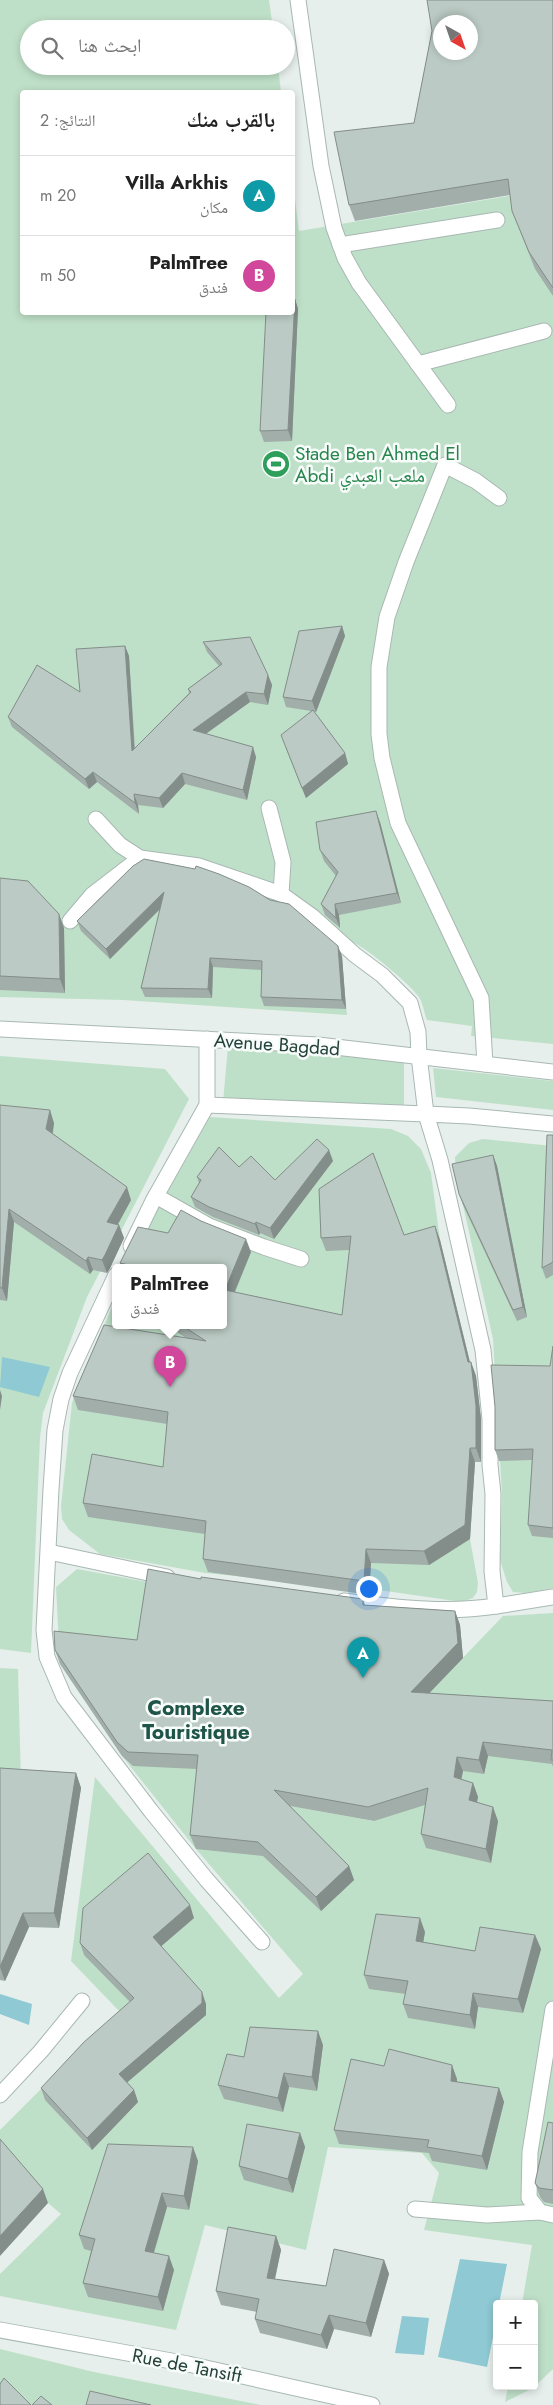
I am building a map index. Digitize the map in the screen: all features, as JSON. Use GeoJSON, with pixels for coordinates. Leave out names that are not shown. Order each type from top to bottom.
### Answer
{"type":"FeatureCollection","features":[{"type":"Feature","properties":{"kind":"street"},"geometry":{"type":"LineString","coordinates":[[298,0],[321,166],[334,228],[340,245],[359,283],[448,405]]}},
{"type":"Feature","properties":{"kind":"street"},"geometry":{"type":"LineString","coordinates":[[340,245],[497,220]]}},
{"type":"Feature","properties":{"kind":"street"},"geometry":{"type":"LineString","coordinates":[[418,364],[544,331]]}},
{"type":"Feature","properties":{"kind":"street"},"geometry":{"type":"LineString","coordinates":[[485,1064],[481,998],[398,823],[382,758],[379,734],[379,667],[387,617],[406,562],[445,465],[476,482],[499,498]]}},
{"type":"Feature","properties":{"kind":"street"},"geometry":{"type":"LineString","coordinates":[[269,808],[283,862],[281,894]]}},
{"type":"Feature","properties":{"kind":"street"},"geometry":{"type":"LineString","coordinates":[[96,819],[120,845],[140,858],[199,866],[281,894],[313,917],[355,955],[382,975],[410,1003],[418,1032],[426,1114],[438,1151],[483,1350],[490,1419],[490,1465],[493,1494],[492,1572],[496,1606]]}},
{"type":"Feature","properties":{"kind":"street"},"geometry":{"type":"LineString","coordinates":[[70,921],[92,896],[140,858]]}},
{"type":"Feature","properties":{"kind":"street","name":"Avenue Bagdad"},"geometry":{"type":"LineString","coordinates":[[0,1029],[318,1045],[553,1072]]}},
{"type":"Feature","properties":{"kind":"street"},"geometry":{"type":"LineString","coordinates":[[122,1264],[156,1196],[206,1106],[207,1039]]}},
{"type":"Feature","properties":{"kind":"street"},"geometry":{"type":"LineString","coordinates":[[206,1106],[469,1116],[553,1124]]}},
{"type":"Feature","properties":{"kind":"street"},"geometry":{"type":"LineString","coordinates":[[156,1196],[209,1226],[301,1259]]}},
{"type":"Feature","properties":{"kind":"street"},"geometry":{"type":"LineString","coordinates":[[112,1284],[70,1374],[61,1399],[55,1430],[44,1630],[47,1657],[64,1696],[157,1818],[262,1942]]}},
{"type":"Feature","properties":{"kind":"street"},"geometry":{"type":"LineString","coordinates":[[49,1552],[181,1579]]}},
{"type":"Feature","properties":{"kind":"street"},"geometry":{"type":"LineString","coordinates":[[332,1600],[417,1610],[450,1610],[496,1606],[553,1597]]}},
{"type":"Feature","properties":{"kind":"street"},"geometry":{"type":"LineString","coordinates":[[0,2094],[41,2051],[82,2000]]}},
{"type":"Feature","properties":{"kind":"street"},"geometry":{"type":"LineString","coordinates":[[546,2214],[529,2198],[530,2152],[553,2008]]}},
{"type":"Feature","properties":{"kind":"street"},"geometry":{"type":"LineString","coordinates":[[415,2209],[487,2215],[546,2214]]}},
{"type":"Feature","properties":{"kind":"street","name":"Rue de Tansift"},"geometry":{"type":"LineString","coordinates":[[0,2330],[188,2364],[372,2405]]}},
{"type":"Feature","properties":{"kind":"green space","name":"Stade Ben Ahmed El Abdi ملعب العبدي"},"geometry":{"type":"Polygon","coordinates":[[[0,0],[269,0],[272,20],[20,20],[20,75],[279,75],[281,90],[20,90],[20,315],[295,315],[295,200],[299,231],[514,195],[553,0],[553,1044],[471,1036],[472,1026],[427,1020],[420,999],[415,992],[376,957],[351,942],[341,952],[347,1015],[123,1000],[0,997],[0,0]]]}},
{"type":"Feature","properties":{"kind":"green space"},"geometry":{"type":"Polygon","coordinates":[[[228,1047],[404,1060],[404,1109],[223,1102],[228,1047]]]}},
{"type":"Feature","properties":{"kind":"green space"},"geometry":{"type":"Polygon","coordinates":[[[0,1056],[165,1069],[189,1099],[87,1297],[43,1413],[40,1438],[31,1653],[0,1649],[0,1056]]]}},
{"type":"Feature","properties":{"kind":"green space"},"geometry":{"type":"Polygon","coordinates":[[[433,1068],[553,1081],[553,1110],[436,1097],[433,1068]]]}},
{"type":"Feature","properties":{"kind":"green space"},"geometry":{"type":"Polygon","coordinates":[[[210,1117],[391,1129],[408,1136],[421,1149],[431,1173],[440,1240],[471,1369],[470,1539],[478,1583],[477,1592],[473,1598],[462,1602],[379,1590],[205,1573],[100,1554],[69,1530],[62,1519],[61,1506],[72,1403],[112,1307],[112,1329],[227,1329],[227,1264],[212,1264],[140,1241],[210,1117]]]}},
{"type":"Feature","properties":{"kind":"green space"},"geometry":{"type":"Polygon","coordinates":[[[483,1139],[553,1146],[553,1588],[526,1593],[513,1592],[507,1582],[500,1560],[502,1495],[493,1339],[456,1174],[455,1157],[469,1143],[483,1139]]]}},
{"type":"Feature","properties":{"kind":"green space"},"geometry":{"type":"Polygon","coordinates":[[[77,1569],[153,1583],[285,1805],[373,1821],[382,1818],[380,1744],[503,1616],[553,1613],[553,2369],[538,2383],[538,2300],[523,2300],[532,2245],[424,2230],[439,2173],[422,2153],[328,2147],[306,2250],[205,2225],[176,2330],[0,2296],[0,2274],[61,2214],[48,2203],[0,2147],[0,2130],[119,2011],[71,1961],[95,1777],[279,1998],[303,1974],[196,1849],[122,1756],[60,1664],[56,1587],[77,1569]]]}},
{"type":"Feature","properties":{"kind":"green space"},"geometry":{"type":"Polygon","coordinates":[[[0,1668],[18,1669],[21,1784],[0,1782],[0,1668]]]}},
{"type":"Feature","properties":{"kind":"green space"},"geometry":{"type":"Polygon","coordinates":[[[0,2349],[94,2372],[261,2405],[0,2405],[0,2349]]]}},
{"type":"Feature","properties":{"kind":"green space"},"geometry":{"type":"Polygon","coordinates":[[[507,2390],[529,2390],[505,2402],[507,2390]]]}},
{"type":"Feature","properties":{"kind":"water"},"geometry":{"type":"Polygon","coordinates":[[[2,1357],[50,1367],[39,1397],[0,1387],[2,1357]]]}},
{"type":"Feature","properties":{"kind":"water"},"geometry":{"type":"Polygon","coordinates":[[[0,1994],[32,2004],[29,2025],[0,2014],[0,1994]]]}},
{"type":"Feature","properties":{"kind":"water"},"geometry":{"type":"Polygon","coordinates":[[[460,2259],[507,2264],[500,2300],[493,2300],[493,2337],[487,2367],[438,2357],[460,2259]]]}},
{"type":"Feature","properties":{"kind":"water"},"geometry":{"type":"Polygon","coordinates":[[[402,2316],[429,2318],[424,2355],[395,2353],[402,2316]]]}},
{"type":"Feature","properties":{"kind":"building"},"geometry":{"type":"Polygon","coordinates":[[[427,0],[553,0],[553,288],[529,252],[512,211],[508,179],[349,205],[334,132],[414,123],[432,31],[427,0]]]}},
{"type":"Feature","properties":{"kind":"building"},"geometry":{"type":"Polygon","coordinates":[[[266,315],[294,315],[288,430],[260,431],[266,315]]]}},
{"type":"Feature","properties":{"kind":"building"},"geometry":{"type":"Polygon","coordinates":[[[342,626],[312,701],[283,697],[299,631],[342,626]]]}},
{"type":"Feature","properties":{"kind":"building"},"geometry":{"type":"Polygon","coordinates":[[[250,637],[268,675],[264,694],[246,692],[193,730],[253,747],[243,790],[182,773],[159,798],[134,794],[135,803],[93,772],[85,779],[8,717],[37,665],[80,692],[76,649],[125,646],[132,751],[191,692],[188,689],[222,664],[203,642],[250,637]]]}},
{"type":"Feature","properties":{"kind":"building"},"geometry":{"type":"Polygon","coordinates":[[[313,710],[345,753],[302,788],[281,735],[313,710]]]}},
{"type":"Feature","properties":{"kind":"building"},"geometry":{"type":"Polygon","coordinates":[[[376,811],[397,893],[335,904],[336,918],[321,904],[338,872],[320,850],[316,822],[376,811]]]}},
{"type":"Feature","properties":{"kind":"building"},"geometry":{"type":"Polygon","coordinates":[[[144,859],[195,869],[196,866],[249,887],[270,900],[289,904],[338,946],[342,1000],[261,997],[262,961],[210,958],[208,989],[141,988],[164,892],[106,949],[77,921],[133,866],[144,859]]]}},
{"type":"Feature","properties":{"kind":"building"},"geometry":{"type":"Polygon","coordinates":[[[0,878],[28,881],[59,914],[60,979],[0,976],[0,878]]]}},
{"type":"Feature","properties":{"kind":"building"},"geometry":{"type":"Polygon","coordinates":[[[0,1105],[50,1110],[46,1129],[127,1187],[107,1222],[119,1225],[102,1260],[88,1257],[86,1261],[9,1209],[2,1288],[0,1288],[0,1105]]]}},
{"type":"Feature","properties":{"kind":"building"},"geometry":{"type":"Polygon","coordinates":[[[547,1135],[553,1135],[553,1262],[542,1268],[547,1135]]]}},
{"type":"Feature","properties":{"kind":"building"},"geometry":{"type":"Polygon","coordinates":[[[317,1139],[329,1150],[270,1228],[209,1207],[191,1197],[201,1180],[197,1177],[219,1147],[239,1167],[251,1156],[275,1180],[317,1139]]]}},
{"type":"Feature","properties":{"kind":"building"},"geometry":{"type":"Polygon","coordinates":[[[373,1153],[404,1235],[435,1226],[468,1362],[471,1362],[476,1406],[476,1448],[470,1448],[465,1525],[424,1551],[366,1549],[364,1581],[203,1559],[206,1521],[83,1503],[92,1454],[163,1467],[168,1412],[73,1396],[104,1325],[112,1326],[112,1329],[130,1329],[206,1341],[188,1329],[227,1329],[227,1290],[342,1315],[351,1236],[321,1238],[319,1189],[373,1153]]]}},
{"type":"Feature","properties":{"kind":"building"},"geometry":{"type":"Polygon","coordinates":[[[493,1155],[523,1307],[513,1310],[459,1194],[452,1164],[493,1155]]]}},
{"type":"Feature","properties":{"kind":"building"},"geometry":{"type":"Polygon","coordinates":[[[181,1210],[201,1221],[246,1239],[227,1285],[227,1264],[120,1263],[138,1227],[168,1233],[181,1210]]]}},
{"type":"Feature","properties":{"kind":"building"},"geometry":{"type":"Polygon","coordinates":[[[553,1346],[553,1528],[528,1525],[533,1449],[495,1450],[495,1407],[491,1365],[550,1366],[553,1346]]]}},
{"type":"Feature","properties":{"kind":"building"},"geometry":{"type":"Polygon","coordinates":[[[148,1569],[201,1579],[201,1577],[363,1599],[363,1605],[455,1611],[458,1643],[411,1692],[553,1701],[553,1760],[551,1760],[552,1750],[483,1742],[479,1760],[457,1757],[454,1777],[473,1783],[469,1800],[493,1807],[486,1849],[421,1834],[428,1788],[368,1807],[274,1790],[349,1866],[316,1897],[258,1842],[190,1835],[198,1755],[128,1752],[117,1742],[55,1650],[54,1631],[137,1640],[148,1569]]]}},
{"type":"Feature","properties":{"kind":"building"},"geometry":{"type":"Polygon","coordinates":[[[0,1768],[76,1773],[54,1913],[23,1913],[0,1967],[0,1768]]]}},
{"type":"Feature","properties":{"kind":"building"},"geometry":{"type":"Polygon","coordinates":[[[148,1853],[190,1905],[153,1937],[202,1992],[202,2003],[119,2074],[134,2090],[87,2138],[41,2088],[84,2042],[134,1998],[80,1943],[83,1908],[148,1853]]]}},
{"type":"Feature","properties":{"kind":"building"},"geometry":{"type":"Polygon","coordinates":[[[376,1914],[420,1918],[416,1941],[475,1951],[480,1927],[535,1935],[518,1999],[473,1993],[470,2015],[403,2004],[408,1981],[364,1975],[376,1914]]]}},
{"type":"Feature","properties":{"kind":"building"},"geometry":{"type":"Polygon","coordinates":[[[250,2027],[318,2031],[312,2077],[284,2073],[278,2098],[218,2085],[227,2054],[244,2057],[250,2027]]]}},
{"type":"Feature","properties":{"kind":"building"},"geometry":{"type":"Polygon","coordinates":[[[389,2049],[452,2065],[451,2081],[499,2088],[482,2156],[427,2147],[429,2140],[334,2130],[351,2059],[384,2066],[389,2049]]]}},
{"type":"Feature","properties":{"kind":"building"},"geometry":{"type":"Polygon","coordinates":[[[548,2122],[553,2123],[553,2190],[539,2188],[535,2183],[548,2122]]]}},
{"type":"Feature","properties":{"kind":"building"},"geometry":{"type":"Polygon","coordinates":[[[247,2124],[300,2133],[288,2179],[239,2166],[247,2124]]]}},
{"type":"Feature","properties":{"kind":"building"},"geometry":{"type":"Polygon","coordinates":[[[0,2139],[43,2189],[0,2236],[0,2139]]]}},
{"type":"Feature","properties":{"kind":"building"},"geometry":{"type":"Polygon","coordinates":[[[108,2144],[193,2147],[184,2196],[162,2193],[145,2251],[169,2256],[158,2297],[83,2283],[95,2239],[79,2235],[108,2144]]]}},
{"type":"Feature","properties":{"kind":"building"},"geometry":{"type":"Polygon","coordinates":[[[228,2227],[276,2236],[267,2278],[326,2286],[334,2249],[384,2260],[366,2323],[329,2315],[321,2335],[255,2319],[259,2299],[216,2291],[228,2227]]]}},
{"type":"Feature","properties":{"kind":"building"},"geometry":{"type":"Polygon","coordinates":[[[4,2378],[31,2405],[0,2405],[0,2384],[4,2378]]]}},
{"type":"Feature","properties":{"kind":"building"},"geometry":{"type":"Polygon","coordinates":[[[90,2391],[151,2405],[86,2405],[90,2391]]]}},
{"type":"Feature","properties":{"kind":"building"},"geometry":{"type":"Polygon","coordinates":[[[41,2396],[52,2405],[32,2405],[41,2396]]]}},
{"type":"Feature","properties":{"kind":"place","name":"Stade Ben Ahmed El Abdi ملعب العبدي"},"geometry":{"type":"Point","coordinates":[276,464]}},
{"type":"Feature","properties":{"kind":"place","name":"PalmTree"},"geometry":{"type":"Point","coordinates":[170,1387]}},
{"type":"Feature","properties":{"kind":"place","name":"Villa Arkhis"},"geometry":{"type":"Point","coordinates":[363,1678]}},
{"type":"Feature","properties":{"kind":"district","name":"Complexe Touristique"},"geometry":{"type":"Point","coordinates":[196,1720]}}]}
